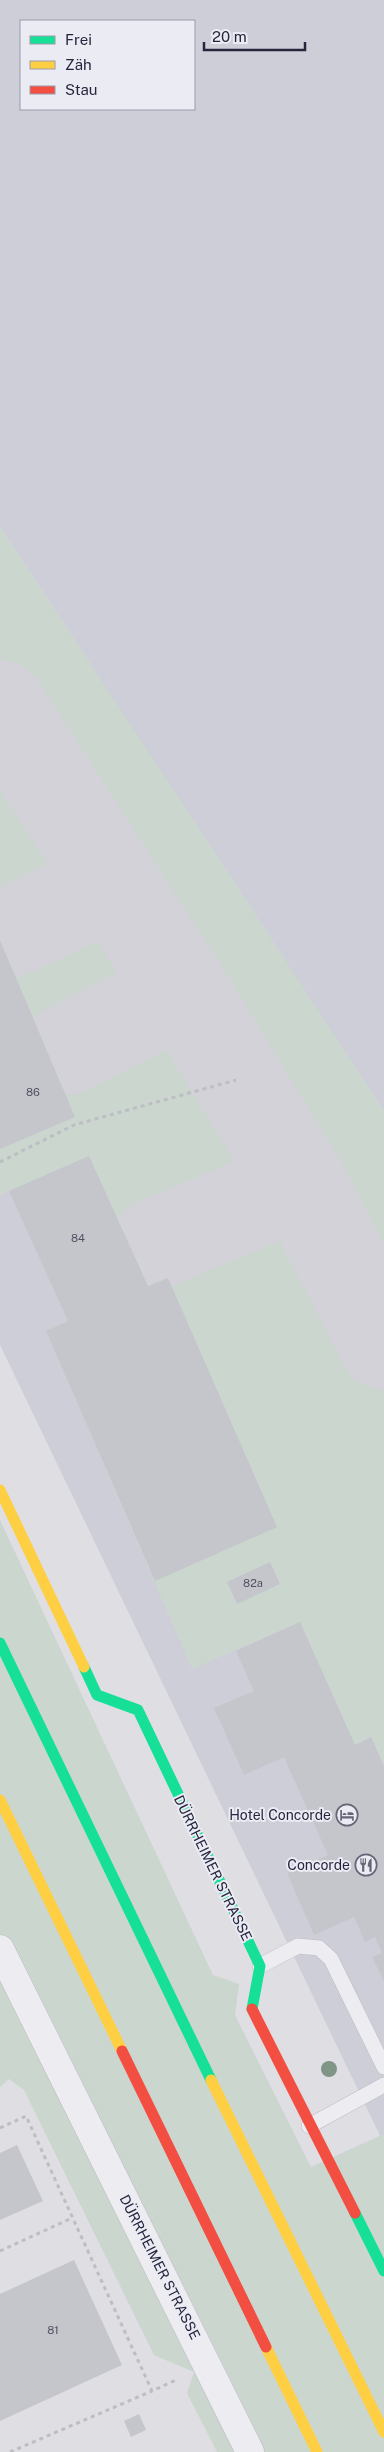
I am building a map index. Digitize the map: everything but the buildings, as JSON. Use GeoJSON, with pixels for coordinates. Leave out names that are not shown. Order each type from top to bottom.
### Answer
{"type":"FeatureCollection","features":[{"type":"Feature","properties":{"kind":"main road","name":"DÜRRHEIMER STRASSE"},"geometry":{"type":"LineString","coordinates":[[0,1490],[97,1695],[138,1710],[260,1966]]}},
{"type":"Feature","properties":{"kind":"main road"},"geometry":{"type":"LineString","coordinates":[[0,1643],[314,2292],[384,2432]]}},
{"type":"Feature","properties":{"kind":"main road"},"geometry":{"type":"LineString","coordinates":[[0,1800],[317,2452]]}},
{"type":"Feature","properties":{"kind":"main road"},"geometry":{"type":"LineString","coordinates":[[260,1966],[252,2010],[384,2271]]}},
{"type":"Feature","properties":{"kind":"street","name":"DÜRRHEIMER STRASSE"},"geometry":{"type":"LineString","coordinates":[[0,1949],[209,2365],[250,2452]]}},
{"type":"Feature","properties":{"kind":"lane"},"geometry":{"type":"LineString","coordinates":[[260,1966],[298,1946],[319,1948],[331,1959],[384,2066]]}},
{"type":"Feature","properties":{"kind":"lane"},"geometry":{"type":"LineString","coordinates":[[309,2126],[384,2085]]}},
{"type":"Feature","properties":{"kind":"path"},"geometry":{"type":"LineString","coordinates":[[0,1162],[74,1125],[236,1080]]}},
{"type":"Feature","properties":{"kind":"path"},"geometry":{"type":"LineString","coordinates":[[0,2128],[26,2116],[152,2391]]}},
{"type":"Feature","properties":{"kind":"path"},"geometry":{"type":"LineString","coordinates":[[0,2251],[72,2218]]}},
{"type":"Feature","properties":{"kind":"path"},"geometry":{"type":"LineString","coordinates":[[10,2452],[209,2365]]}},
{"type":"Feature","properties":{"kind":"shaded area"},"geometry":{"type":"Polygon","coordinates":[[[0,0],[384,0],[384,2144],[0,1345],[0,0]]]}},
{"type":"Feature","properties":{"kind":"shaded area"},"geometry":{"type":"Polygon","coordinates":[[[0,526],[384,1110],[384,1766],[371,1737],[355,1745],[300,1622],[192,1669],[46,1331],[68,1321],[9,1191],[0,1195],[0,526]]]}},
{"type":"Feature","properties":{"kind":"shaded area"},"geometry":{"type":"Polygon","coordinates":[[[0,1520],[213,1975],[239,1984],[235,2015],[311,2167],[384,2134],[384,2452],[217,2452],[187,2393],[194,2372],[154,2355],[24,2090],[9,2079],[0,2087],[0,1520]]]}},
{"type":"Feature","properties":{"kind":"taxiway"},"geometry":{"type":"LineString","coordinates":[[0,706],[183,990],[301,1183],[384,1344]]}},
{"type":"Feature","properties":{"kind":"taxiway"},"geometry":{"type":"LineString","coordinates":[[11,932],[114,883]]}},
{"type":"Feature","properties":{"kind":"taxiway"},"geometry":{"type":"LineString","coordinates":[[68,1049],[183,990]]}},
{"type":"Feature","properties":{"kind":"taxiway"},"geometry":{"type":"LineString","coordinates":[[155,1244],[301,1183]]}},
{"type":"Feature","properties":{"kind":"traffic: fast"},"geometry":{"type":"LineString","coordinates":[[0,1643],[211,2080]]}},
{"type":"Feature","properties":{"kind":"traffic: fast"},"geometry":{"type":"LineString","coordinates":[[84,1667],[97,1695],[138,1710],[260,1966],[252,2009]]}},
{"type":"Feature","properties":{"kind":"traffic: fast"},"geometry":{"type":"LineString","coordinates":[[355,2213],[384,2271]]}},
{"type":"Feature","properties":{"kind":"traffic: slow"},"geometry":{"type":"LineString","coordinates":[[0,1490],[84,1667]]}},
{"type":"Feature","properties":{"kind":"traffic: slow"},"geometry":{"type":"LineString","coordinates":[[0,1800],[122,2051]]}},
{"type":"Feature","properties":{"kind":"traffic: slow"},"geometry":{"type":"LineString","coordinates":[[211,2080],[384,2432]]}},
{"type":"Feature","properties":{"kind":"traffic: slow"},"geometry":{"type":"LineString","coordinates":[[266,2347],[317,2452]]}},
{"type":"Feature","properties":{"kind":"traffic: jam"},"geometry":{"type":"LineString","coordinates":[[252,2009],[355,2213]]}},
{"type":"Feature","properties":{"kind":"traffic: jam"},"geometry":{"type":"LineString","coordinates":[[122,2051],[266,2347]]}},
{"type":"Feature","properties":{"kind":"place","name":"Hotel Concorde"},"geometry":{"type":"Point","coordinates":[347,1815]}},
{"type":"Feature","properties":{"kind":"place","name":"Concorde"},"geometry":{"type":"Point","coordinates":[366,1865]}}]}
